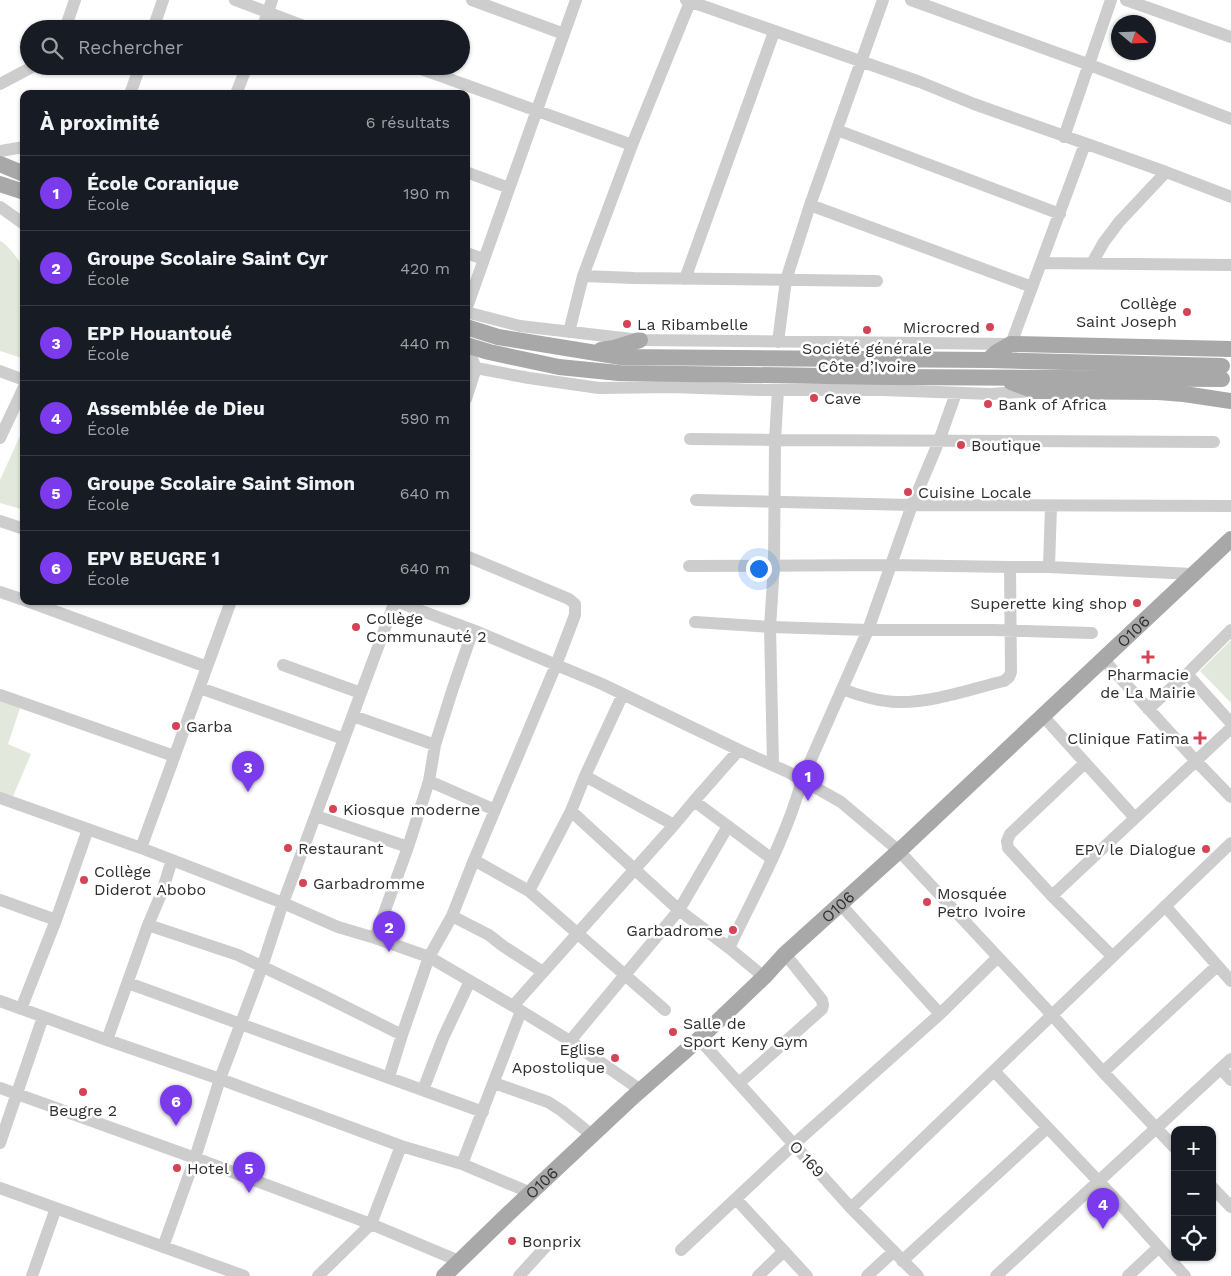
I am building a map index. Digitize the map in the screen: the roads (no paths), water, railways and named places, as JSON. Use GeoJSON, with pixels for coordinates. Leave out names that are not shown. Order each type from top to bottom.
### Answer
{"type":"FeatureCollection","features":[{"type":"Feature","properties":{"kind":"main road"},"geometry":{"type":"LineString","coordinates":[[0,164],[20,172]]}},
{"type":"Feature","properties":{"kind":"main road"},"geometry":{"type":"LineString","coordinates":[[0,184],[20,191]]}},
{"type":"Feature","properties":{"kind":"main road"},"geometry":{"type":"LineString","coordinates":[[470,328],[498,337],[621,357],[988,360],[1222,373],[1002,378],[619,373],[559,367],[470,346]]}},
{"type":"Feature","properties":{"kind":"main road"},"geometry":{"type":"LineString","coordinates":[[588,352],[614,348],[640,340]]}},
{"type":"Feature","properties":{"kind":"main road"},"geometry":{"type":"LineString","coordinates":[[988,360],[1010,344],[1231,349]]}},
{"type":"Feature","properties":{"kind":"main road"},"geometry":{"type":"LineString","coordinates":[[1002,378],[1035,391],[1158,392],[1231,401]]}},
{"type":"Feature","properties":{"kind":"main road","name":"O106"},"geometry":{"type":"LineString","coordinates":[[444,1276],[634,1096],[642,1091],[764,978],[785,954],[841,905],[1230,541]]}},
{"type":"Feature","properties":{"kind":"street"},"geometry":{"type":"LineString","coordinates":[[68,20],[75,0]]}},
{"type":"Feature","properties":{"kind":"street"},"geometry":{"type":"LineString","coordinates":[[156,20],[163,0]]}},
{"type":"Feature","properties":{"kind":"street"},"geometry":{"type":"LineString","coordinates":[[235,0],[287,20]]}},
{"type":"Feature","properties":{"kind":"street"},"geometry":{"type":"LineString","coordinates":[[265,20],[272,0]]}},
{"type":"Feature","properties":{"kind":"street"},"geometry":{"type":"LineString","coordinates":[[472,0],[564,34]]}},
{"type":"Feature","properties":{"kind":"street"},"geometry":{"type":"LineString","coordinates":[[470,299],[576,0]]}},
{"type":"Feature","properties":{"kind":"street"},"geometry":{"type":"LineString","coordinates":[[778,342],[786,280],[810,205],[883,0]]}},
{"type":"Feature","properties":{"kind":"street"},"geometry":{"type":"LineString","coordinates":[[910,0],[1090,65],[1231,119]]}},
{"type":"Feature","properties":{"kind":"street"},"geometry":{"type":"LineString","coordinates":[[1064,136],[1111,0]]}},
{"type":"Feature","properties":{"kind":"street"},"geometry":{"type":"LineString","coordinates":[[1126,0],[1231,37]]}},
{"type":"Feature","properties":{"kind":"street"},"geometry":{"type":"LineString","coordinates":[[569,332],[583,276],[688,1],[861,61],[1231,197]]}},
{"type":"Feature","properties":{"kind":"street"},"geometry":{"type":"LineString","coordinates":[[686,279],[774,32]]}},
{"type":"Feature","properties":{"kind":"street"},"geometry":{"type":"LineString","coordinates":[[0,84],[20,73]]}},
{"type":"Feature","properties":{"kind":"street"},"geometry":{"type":"LineString","coordinates":[[131,90],[137,75]]}},
{"type":"Feature","properties":{"kind":"street"},"geometry":{"type":"LineString","coordinates":[[242,90],[245,75]]}},
{"type":"Feature","properties":{"kind":"street"},"geometry":{"type":"LineString","coordinates":[[437,75],[632,145]]}},
{"type":"Feature","properties":{"kind":"street"},"geometry":{"type":"LineString","coordinates":[[837,130],[1060,214]]}},
{"type":"Feature","properties":{"kind":"street"},"geometry":{"type":"LineString","coordinates":[[470,312],[520,326],[640,340],[1010,344],[1085,144]]}},
{"type":"Feature","properties":{"kind":"street"},"geometry":{"type":"LineString","coordinates":[[0,150],[20,148]]}},
{"type":"Feature","properties":{"kind":"street"},"geometry":{"type":"LineString","coordinates":[[1092,263],[1104,242],[1119,222],[1166,172]]}},
{"type":"Feature","properties":{"kind":"street"},"geometry":{"type":"LineString","coordinates":[[470,173],[509,188]]}},
{"type":"Feature","properties":{"kind":"street"},"geometry":{"type":"LineString","coordinates":[[810,205],[1032,287]]}},
{"type":"Feature","properties":{"kind":"street"},"geometry":{"type":"LineString","coordinates":[[0,207],[20,221]]}},
{"type":"Feature","properties":{"kind":"street"},"geometry":{"type":"LineString","coordinates":[[470,254],[484,259]]}},
{"type":"Feature","properties":{"kind":"street"},"geometry":{"type":"LineString","coordinates":[[1041,262],[1231,265]]}},
{"type":"Feature","properties":{"kind":"street"},"geometry":{"type":"LineString","coordinates":[[583,276],[877,281]]}},
{"type":"Feature","properties":{"kind":"street"},"geometry":{"type":"LineString","coordinates":[[471,366],[529,378],[599,388],[883,390],[956,394],[1035,391]]}},
{"type":"Feature","properties":{"kind":"street"},"geometry":{"type":"LineString","coordinates":[[0,371],[20,378]]}},
{"type":"Feature","properties":{"kind":"street"},"geometry":{"type":"LineString","coordinates":[[773,764],[770,627],[774,565],[775,440],[778,390]]}},
{"type":"Feature","properties":{"kind":"street"},"geometry":{"type":"LineString","coordinates":[[729,948],[790,820],[802,780],[868,630],[912,505],[956,394]]}},
{"type":"Feature","properties":{"kind":"street"},"geometry":{"type":"LineString","coordinates":[[0,438],[20,396]]}},
{"type":"Feature","properties":{"kind":"street"},"geometry":{"type":"LineString","coordinates":[[690,439],[1214,442]]}},
{"type":"Feature","properties":{"kind":"street"},"geometry":{"type":"LineString","coordinates":[[696,500],[912,505],[1231,506]]}},
{"type":"Feature","properties":{"kind":"street"},"geometry":{"type":"LineString","coordinates":[[1050,567],[1051,506]]}},
{"type":"Feature","properties":{"kind":"street"},"geometry":{"type":"LineString","coordinates":[[0,522],[20,528]]}},
{"type":"Feature","properties":{"kind":"street"},"geometry":{"type":"LineString","coordinates":[[388,1077],[429,957],[452,916],[556,665],[574,615],[575,604],[569,599],[470,558]]}},
{"type":"Feature","properties":{"kind":"street"},"geometry":{"type":"LineString","coordinates":[[689,566],[890,565],[1050,567],[1194,574]]}},
{"type":"Feature","properties":{"kind":"street"},"geometry":{"type":"LineString","coordinates":[[842,689],[859,696],[897,702],[924,700],[1004,682],[1011,672],[1010,567]]}},
{"type":"Feature","properties":{"kind":"street"},"geometry":{"type":"LineString","coordinates":[[0,592],[20,599]]}},
{"type":"Feature","properties":{"kind":"street"},"geometry":{"type":"LineString","coordinates":[[36,605],[207,667]]}},
{"type":"Feature","properties":{"kind":"street"},"geometry":{"type":"LineString","coordinates":[[141,848],[230,605]]}},
{"type":"Feature","properties":{"kind":"street"},"geometry":{"type":"LineString","coordinates":[[163,1247],[220,1079],[262,967],[283,902],[394,605]]}},
{"type":"Feature","properties":{"kind":"street"},"geometry":{"type":"LineString","coordinates":[[406,605],[473,630],[602,684],[739,750],[773,764],[841,802],[899,851],[1171,1144]]}},
{"type":"Feature","properties":{"kind":"street"},"geometry":{"type":"LineString","coordinates":[[695,622],[770,627],[868,630],[1092,633]]}},
{"type":"Feature","properties":{"kind":"street"},"geometry":{"type":"LineString","coordinates":[[375,938],[408,847],[429,781],[435,745],[473,630]]}},
{"type":"Feature","properties":{"kind":"street"},"geometry":{"type":"LineString","coordinates":[[1148,709],[1187,674],[1231,630]]}},
{"type":"Feature","properties":{"kind":"street"},"geometry":{"type":"LineString","coordinates":[[1103,659],[1231,797]]}},
{"type":"Feature","properties":{"kind":"street"},"geometry":{"type":"LineString","coordinates":[[283,665],[362,693]]}},
{"type":"Feature","properties":{"kind":"street"},"geometry":{"type":"LineString","coordinates":[[1187,674],[1231,723]]}},
{"type":"Feature","properties":{"kind":"street"},"geometry":{"type":"LineString","coordinates":[[200,688],[344,739]]}},
{"type":"Feature","properties":{"kind":"street"},"geometry":{"type":"LineString","coordinates":[[0,694],[174,756]]}},
{"type":"Feature","properties":{"kind":"street"},"geometry":{"type":"LineString","coordinates":[[529,891],[571,811],[585,776],[624,694]]}},
{"type":"Feature","properties":{"kind":"street"},"geometry":{"type":"LineString","coordinates":[[353,716],[435,745]]}},
{"type":"Feature","properties":{"kind":"street"},"geometry":{"type":"LineString","coordinates":[[1043,716],[1135,818]]}},
{"type":"Feature","properties":{"kind":"street"},"geometry":{"type":"LineString","coordinates":[[1052,896],[1231,728]]}},
{"type":"Feature","properties":{"kind":"street"},"geometry":{"type":"LineString","coordinates":[[462,1164],[494,1083],[517,1009],[543,972],[739,750]]}},
{"type":"Feature","properties":{"kind":"street"},"geometry":{"type":"LineString","coordinates":[[1085,763],[1010,834],[1007,841],[1008,848],[1052,896],[1112,956]]}},
{"type":"Feature","properties":{"kind":"street"},"geometry":{"type":"LineString","coordinates":[[585,776],[674,825]]}},
{"type":"Feature","properties":{"kind":"street"},"geometry":{"type":"LineString","coordinates":[[429,781],[495,810]]}},
{"type":"Feature","properties":{"kind":"street"},"geometry":{"type":"LineString","coordinates":[[0,798],[141,848],[283,902],[338,927],[429,957],[570,1041],[642,1091]]}},
{"type":"Feature","properties":{"kind":"street"},"geometry":{"type":"LineString","coordinates":[[694,801],[772,859]]}},
{"type":"Feature","properties":{"kind":"street"},"geometry":{"type":"LineString","coordinates":[[571,811],[679,910],[729,948],[764,978]]}},
{"type":"Feature","properties":{"kind":"street"},"geometry":{"type":"LineString","coordinates":[[316,816],[408,847]]}},
{"type":"Feature","properties":{"kind":"street"},"geometry":{"type":"LineString","coordinates":[[570,1041],[679,910],[728,826]]}},
{"type":"Feature","properties":{"kind":"street"},"geometry":{"type":"LineString","coordinates":[[22,1009],[88,829]]}},
{"type":"Feature","properties":{"kind":"street"},"geometry":{"type":"LineString","coordinates":[[851,1208],[1112,956],[1229,848]]}},
{"type":"Feature","properties":{"kind":"street"},"geometry":{"type":"LineString","coordinates":[[107,1040],[172,860]]}},
{"type":"Feature","properties":{"kind":"street"},"geometry":{"type":"LineString","coordinates":[[474,860],[529,891],[664,1010]]}},
{"type":"Feature","properties":{"kind":"street"},"geometry":{"type":"LineString","coordinates":[[0,900],[56,920]]}},
{"type":"Feature","properties":{"kind":"street"},"geometry":{"type":"LineString","coordinates":[[841,905],[940,1014]]}},
{"type":"Feature","properties":{"kind":"street"},"geometry":{"type":"LineString","coordinates":[[1166,906],[1231,980]]}},
{"type":"Feature","properties":{"kind":"street"},"geometry":{"type":"LineString","coordinates":[[452,916],[489,935],[543,972]]}},
{"type":"Feature","properties":{"kind":"street"},"geometry":{"type":"LineString","coordinates":[[148,925],[238,955],[402,1035]]}},
{"type":"Feature","properties":{"kind":"street"},"geometry":{"type":"LineString","coordinates":[[739,1083],[822,1009],[822,1000],[785,954]]}},
{"type":"Feature","properties":{"kind":"street"},"geometry":{"type":"LineString","coordinates":[[680,1250],[793,1145],[940,1014],[998,957]]}},
{"type":"Feature","properties":{"kind":"street"},"geometry":{"type":"LineString","coordinates":[[1103,1072],[1217,966]]}},
{"type":"Feature","properties":{"kind":"street"},"geometry":{"type":"LineString","coordinates":[[423,1090],[443,1038],[470,981]]}},
{"type":"Feature","properties":{"kind":"street"},"geometry":{"type":"LineString","coordinates":[[128,983],[482,1112]]}},
{"type":"Feature","properties":{"kind":"street"},"geometry":{"type":"LineString","coordinates":[[0,1001],[401,1146],[462,1164],[531,1193]]}},
{"type":"Feature","properties":{"kind":"street"},"geometry":{"type":"LineString","coordinates":[[0,1143],[43,1017]]}},
{"type":"Feature","properties":{"kind":"street","name":"O 169"},"geometry":{"type":"LineString","coordinates":[[699,1039],[851,1208],[918,1276]]}},
{"type":"Feature","properties":{"kind":"street"},"geometry":{"type":"LineString","coordinates":[[996,1276],[1231,1059]]}},
{"type":"Feature","properties":{"kind":"street"},"geometry":{"type":"LineString","coordinates":[[1221,1069],[1231,1080]]}},
{"type":"Feature","properties":{"kind":"street"},"geometry":{"type":"LineString","coordinates":[[994,1071],[1185,1276]]}},
{"type":"Feature","properties":{"kind":"street"},"geometry":{"type":"LineString","coordinates":[[494,1083],[548,1102],[593,1136]]}},
{"type":"Feature","properties":{"kind":"street"},"geometry":{"type":"LineString","coordinates":[[0,1088],[371,1224],[458,1261]]}},
{"type":"Feature","properties":{"kind":"street"},"geometry":{"type":"LineString","coordinates":[[867,1276],[898,1256],[1047,1128]]}},
{"type":"Feature","properties":{"kind":"street"},"geometry":{"type":"LineString","coordinates":[[318,1276],[371,1224],[401,1146]]}},
{"type":"Feature","properties":{"kind":"street"},"geometry":{"type":"LineString","coordinates":[[0,1188],[244,1276]]}},
{"type":"Feature","properties":{"kind":"street"},"geometry":{"type":"LineString","coordinates":[[1216,1191],[1231,1207]]}},
{"type":"Feature","properties":{"kind":"street"},"geometry":{"type":"LineString","coordinates":[[736,1199],[807,1276]]}},
{"type":"Feature","properties":{"kind":"street"},"geometry":{"type":"LineString","coordinates":[[32,1276],[56,1208]]}},
{"type":"Feature","properties":{"kind":"street"},"geometry":{"type":"LineString","coordinates":[[519,1276],[549,1243]]}},
{"type":"Feature","properties":{"kind":"street"},"geometry":{"type":"LineString","coordinates":[[1128,1276],[1159,1247]]}},
{"type":"Feature","properties":{"kind":"street"},"geometry":{"type":"LineString","coordinates":[[758,1276],[784,1252]]}},
{"type":"Feature","properties":{"kind":"place","name":"Collège Saint Joseph"},"geometry":{"type":"Point","coordinates":[1187,312]}},
{"type":"Feature","properties":{"kind":"place","name":"La Ribambelle"},"geometry":{"type":"Point","coordinates":[627,324]}},
{"type":"Feature","properties":{"kind":"place","name":"Microcred"},"geometry":{"type":"Point","coordinates":[990,327]}},
{"type":"Feature","properties":{"kind":"place","name":"Société générale Côte d’Ivoire"},"geometry":{"type":"Point","coordinates":[867,330]}},
{"type":"Feature","properties":{"kind":"place","name":"Cave"},"geometry":{"type":"Point","coordinates":[814,398]}},
{"type":"Feature","properties":{"kind":"place","name":"Bank of Africa"},"geometry":{"type":"Point","coordinates":[988,404]}},
{"type":"Feature","properties":{"kind":"place","name":"Boutique"},"geometry":{"type":"Point","coordinates":[961,445]}},
{"type":"Feature","properties":{"kind":"place","name":"Cuisine Locale"},"geometry":{"type":"Point","coordinates":[908,492]}},
{"type":"Feature","properties":{"kind":"place","name":"Superette king shop"},"geometry":{"type":"Point","coordinates":[1137,603]}},
{"type":"Feature","properties":{"kind":"place","name":"Collège Communauté 2"},"geometry":{"type":"Point","coordinates":[356,627]}},
{"type":"Feature","properties":{"kind":"place","name":"Pharmacie de La Mairie"},"geometry":{"type":"Point","coordinates":[1148,657]}},
{"type":"Feature","properties":{"kind":"place","name":"Garba"},"geometry":{"type":"Point","coordinates":[176,726]}},
{"type":"Feature","properties":{"kind":"place","name":"Clinique Fatima"},"geometry":{"type":"Point","coordinates":[1200,738]}},
{"type":"Feature","properties":{"kind":"place","name":"EPP Houantoué"},"geometry":{"type":"Point","coordinates":[248,792]}},
{"type":"Feature","properties":{"kind":"place","name":"École Coranique"},"geometry":{"type":"Point","coordinates":[808,801]}},
{"type":"Feature","properties":{"kind":"place","name":"Kiosque moderne"},"geometry":{"type":"Point","coordinates":[333,809]}},
{"type":"Feature","properties":{"kind":"place","name":"Restaurant"},"geometry":{"type":"Point","coordinates":[288,848]}},
{"type":"Feature","properties":{"kind":"place","name":"EPV le Dialogue"},"geometry":{"type":"Point","coordinates":[1206,849]}},
{"type":"Feature","properties":{"kind":"place","name":"Collège Diderot Abobo"},"geometry":{"type":"Point","coordinates":[84,880]}},
{"type":"Feature","properties":{"kind":"place","name":"Garbadromme"},"geometry":{"type":"Point","coordinates":[303,883]}},
{"type":"Feature","properties":{"kind":"place","name":"Mosquée Petro Ivoire"},"geometry":{"type":"Point","coordinates":[927,902]}},
{"type":"Feature","properties":{"kind":"place","name":"Garbadrome"},"geometry":{"type":"Point","coordinates":[733,930]}},
{"type":"Feature","properties":{"kind":"place","name":"Groupe Scolaire Saint Cyr"},"geometry":{"type":"Point","coordinates":[389,952]}},
{"type":"Feature","properties":{"kind":"place","name":"Salle de Sport Keny Gym"},"geometry":{"type":"Point","coordinates":[673,1032]}},
{"type":"Feature","properties":{"kind":"place","name":"Eglise Apostolique"},"geometry":{"type":"Point","coordinates":[615,1058]}},
{"type":"Feature","properties":{"kind":"place","name":"Beugre 2"},"geometry":{"type":"Point","coordinates":[83,1092]}},
{"type":"Feature","properties":{"kind":"place","name":"EPV BEUGRE 1"},"geometry":{"type":"Point","coordinates":[176,1126]}},
{"type":"Feature","properties":{"kind":"place","name":"Hotel"},"geometry":{"type":"Point","coordinates":[177,1168]}},
{"type":"Feature","properties":{"kind":"place","name":"Groupe Scolaire Saint Simon"},"geometry":{"type":"Point","coordinates":[249,1193]}},
{"type":"Feature","properties":{"kind":"place","name":"Assemblée de Dieu"},"geometry":{"type":"Point","coordinates":[1103,1229]}},
{"type":"Feature","properties":{"kind":"place","name":"Bonprix"},"geometry":{"type":"Point","coordinates":[512,1241]}}]}
